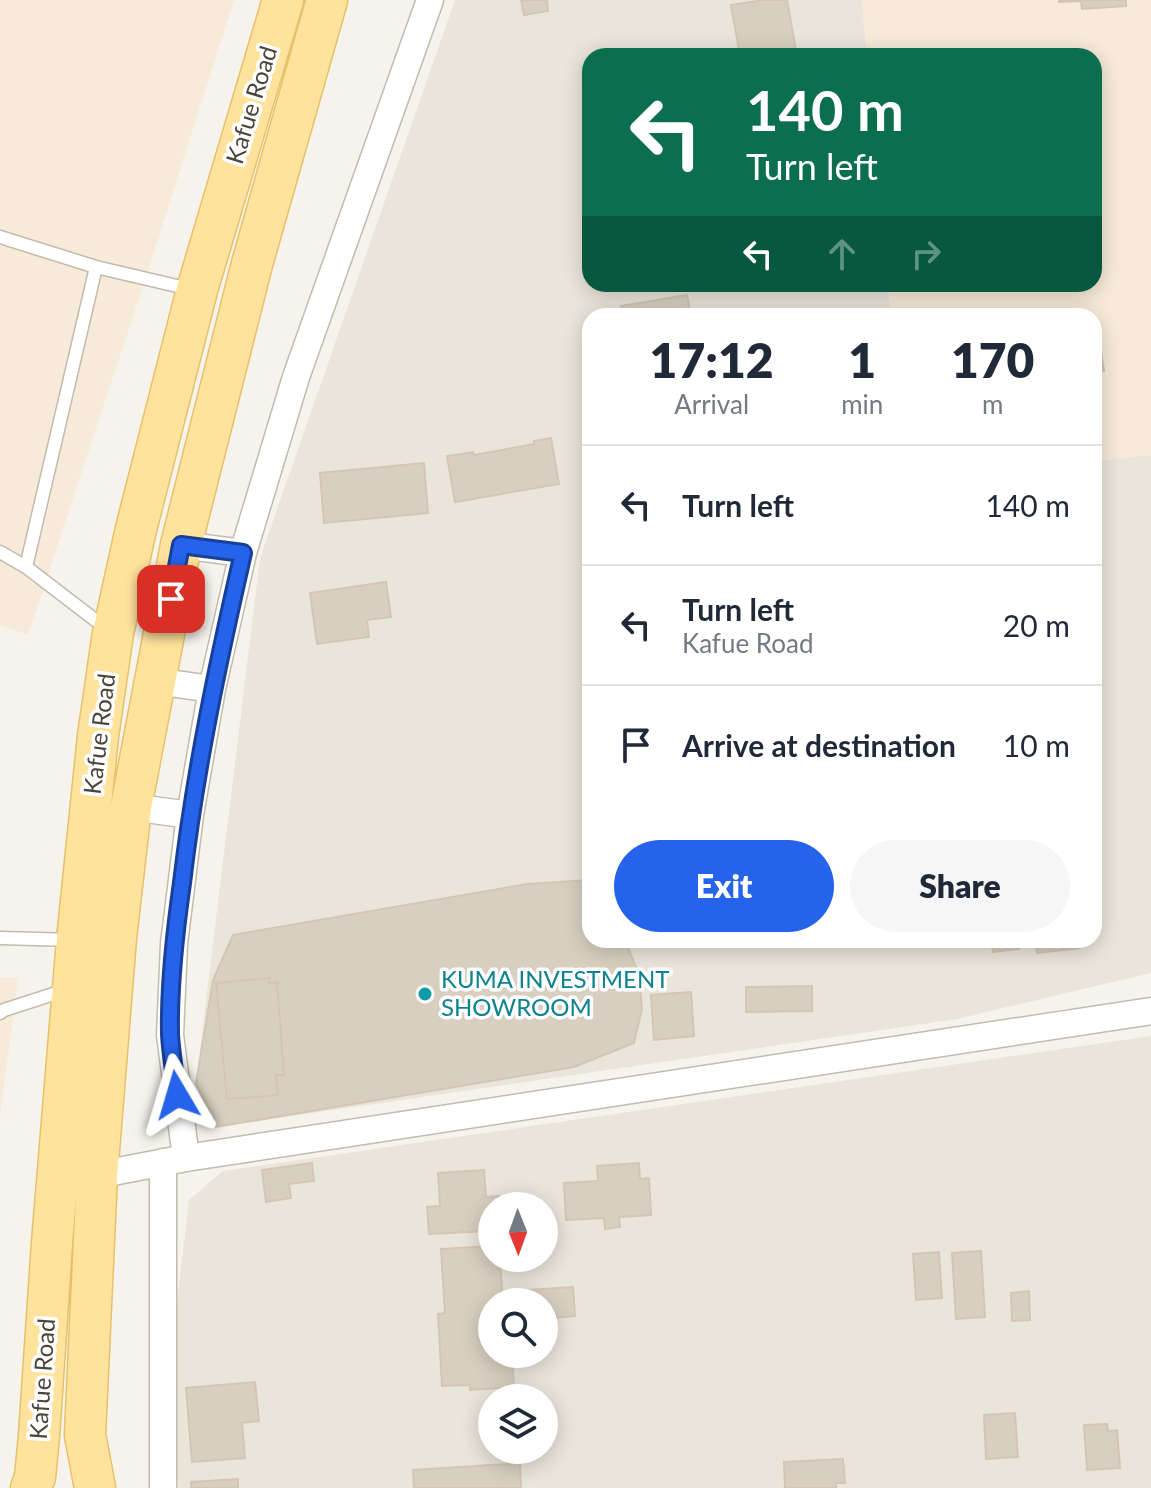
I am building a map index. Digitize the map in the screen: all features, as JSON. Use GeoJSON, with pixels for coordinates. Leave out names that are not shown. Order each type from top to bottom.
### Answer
{"type":"FeatureCollection","features":[{"type":"Feature","properties":{"kind":"main road","name":"Kafue Road"},"geometry":{"type":"LineString","coordinates":[[31,1488],[39,1436],[77,940],[98,736],[113,633],[197,290],[283,0]]}},
{"type":"Feature","properties":{"kind":"main road","name":"Kafue Road"},"geometry":{"type":"LineString","coordinates":[[95,1488],[85,1435],[97,1175],[115,953],[131,807],[181,545],[252,264],[327,0]]}},
{"type":"Feature","properties":{"kind":"street"},"geometry":{"type":"LineString","coordinates":[[163,1488],[175,1160],[170,1035],[174,944],[190,815],[212,689],[243,553],[296,377],[430,0]]}},
{"type":"Feature","properties":{"kind":"street"},"geometry":{"type":"LineString","coordinates":[[181,545],[243,553]]}},
{"type":"Feature","properties":{"kind":"street"},"geometry":{"type":"LineString","coordinates":[[155,681],[212,689]]}},
{"type":"Feature","properties":{"kind":"street"},"geometry":{"type":"LineString","coordinates":[[131,807],[190,815]]}},
{"type":"Feature","properties":{"kind":"street"},"geometry":{"type":"LineString","coordinates":[[97,1175],[175,1160],[1151,1011]]}},
{"type":"Feature","properties":{"kind":"lane"},"geometry":{"type":"LineString","coordinates":[[0,237],[96,267],[197,290]]}},
{"type":"Feature","properties":{"kind":"lane"},"geometry":{"type":"LineString","coordinates":[[26,567],[96,267]]}},
{"type":"Feature","properties":{"kind":"lane"},"geometry":{"type":"LineString","coordinates":[[0,552],[26,567],[113,633]]}},
{"type":"Feature","properties":{"kind":"lane"},"geometry":{"type":"LineString","coordinates":[[0,938],[77,940]]}},
{"type":"Feature","properties":{"kind":"lane"},"geometry":{"type":"LineString","coordinates":[[0,1013],[73,988]]}},
{"type":"Feature","properties":{"kind":"shaded area"},"geometry":{"type":"Polygon","coordinates":[[[0,0],[234,0],[28,635],[0,625],[0,0]]]}},
{"type":"Feature","properties":{"kind":"shaded area"},"geometry":{"type":"Polygon","coordinates":[[[455,0],[862,0],[866,48],[582,48],[582,292],[889,292],[890,308],[582,308],[582,948],[1102,948],[1102,460],[1151,455],[1151,973],[957,1019],[216,1127],[196,1083],[260,558],[455,0]]]}},
{"type":"Feature","properties":{"kind":"shaded area"},"geometry":{"type":"Polygon","coordinates":[[[862,0],[1151,0],[1151,455],[1102,460],[1102,308],[890,308],[889,292],[1102,292],[1102,48],[866,48],[862,0]]]}},
{"type":"Feature","properties":{"kind":"shaded area"},"geometry":{"type":"Polygon","coordinates":[[[0,978],[18,978],[0,1118],[0,978]]]}},
{"type":"Feature","properties":{"kind":"shaded area"},"geometry":{"type":"Polygon","coordinates":[[[1151,1036],[1151,1488],[178,1488],[173,1431],[176,1312],[189,1200],[223,1171],[1151,1036]]]}},
{"type":"Feature","properties":{"kind":"building"},"geometry":{"type":"Polygon","coordinates":[[[521,0],[547,0],[548,11],[524,15],[521,0]]]}},
{"type":"Feature","properties":{"kind":"building"},"geometry":{"type":"Polygon","coordinates":[[[787,0],[796,48],[739,48],[731,5],[787,0]]]}},
{"type":"Feature","properties":{"kind":"building"},"geometry":{"type":"Polygon","coordinates":[[[1059,0],[1126,0],[1126,6],[1082,9],[1081,1],[1059,0]]]}},
{"type":"Feature","properties":{"kind":"building"},"geometry":{"type":"Polygon","coordinates":[[[687,295],[689,308],[621,308],[687,295]]]}},
{"type":"Feature","properties":{"kind":"building"},"geometry":{"type":"Polygon","coordinates":[[[551,438],[559,484],[455,502],[447,456],[473,452],[474,455],[551,438]]]}},
{"type":"Feature","properties":{"kind":"building"},"geometry":{"type":"Polygon","coordinates":[[[424,463],[428,513],[324,523],[320,473],[424,463]]]}},
{"type":"Feature","properties":{"kind":"building"},"geometry":{"type":"Polygon","coordinates":[[[386,582],[391,617],[367,620],[369,637],[317,644],[310,593],[386,582]]]}},
{"type":"Feature","properties":{"kind":"building","name":"KUMA INVESTMENT SHOWROOM"},"geometry":{"type":"Polygon","coordinates":[[[582,881],[582,948],[628,948],[639,975],[642,1009],[634,1043],[574,1067],[216,1127],[196,1083],[213,980],[233,935],[527,884],[582,881]]]}},
{"type":"Feature","properties":{"kind":"building"},"geometry":{"type":"Polygon","coordinates":[[[992,948],[1019,948],[1019,949],[993,952],[992,948]]]}},
{"type":"Feature","properties":{"kind":"building"},"geometry":{"type":"Polygon","coordinates":[[[1036,948],[1080,948],[1037,953],[1036,948]]]}},
{"type":"Feature","properties":{"kind":"building"},"geometry":{"type":"Polygon","coordinates":[[[269,978],[269,983],[277,982],[284,1075],[276,1075],[278,1095],[227,1099],[216,983],[269,978]]]}},
{"type":"Feature","properties":{"kind":"building"},"geometry":{"type":"Polygon","coordinates":[[[812,986],[812,1011],[746,1012],[746,987],[812,986]]]}},
{"type":"Feature","properties":{"kind":"building"},"geometry":{"type":"Polygon","coordinates":[[[691,992],[694,1036],[654,1040],[651,995],[691,992]]]}},
{"type":"Feature","properties":{"kind":"building"},"geometry":{"type":"Polygon","coordinates":[[[312,1163],[314,1181],[289,1184],[291,1198],[266,1202],[262,1170],[312,1163]]]}},
{"type":"Feature","properties":{"kind":"building"},"geometry":{"type":"Polygon","coordinates":[[[639,1163],[640,1179],[649,1178],[651,1215],[619,1217],[620,1227],[605,1229],[604,1218],[566,1220],[564,1183],[598,1181],[597,1166],[639,1163]]]}},
{"type":"Feature","properties":{"kind":"building"},"geometry":{"type":"Polygon","coordinates":[[[484,1170],[486,1192],[478,1192],[478,1232],[429,1234],[427,1207],[440,1206],[438,1173],[484,1170]]]}},
{"type":"Feature","properties":{"kind":"building"},"geometry":{"type":"Polygon","coordinates":[[[478,1247],[478,1272],[501,1272],[502,1288],[478,1288],[478,1368],[513,1368],[514,1384],[478,1384],[478,1389],[470,1390],[470,1385],[442,1386],[438,1314],[445,1313],[441,1249],[478,1247]]]}},
{"type":"Feature","properties":{"kind":"building"},"geometry":{"type":"Polygon","coordinates":[[[981,1251],[985,1317],[956,1319],[952,1253],[981,1251]]]}},
{"type":"Feature","properties":{"kind":"building"},"geometry":{"type":"Polygon","coordinates":[[[939,1252],[942,1298],[916,1300],[913,1254],[939,1252]]]}},
{"type":"Feature","properties":{"kind":"building"},"geometry":{"type":"Polygon","coordinates":[[[573,1287],[575,1316],[558,1318],[558,1288],[573,1287]]]}},
{"type":"Feature","properties":{"kind":"building"},"geometry":{"type":"Polygon","coordinates":[[[1029,1291],[1030,1320],[1012,1321],[1011,1293],[1029,1291]]]}},
{"type":"Feature","properties":{"kind":"building"},"geometry":{"type":"Polygon","coordinates":[[[255,1382],[259,1421],[242,1423],[245,1458],[192,1462],[186,1388],[255,1382]]]}},
{"type":"Feature","properties":{"kind":"building"},"geometry":{"type":"Polygon","coordinates":[[[1015,1413],[1018,1457],[986,1459],[984,1415],[1015,1413]]]}},
{"type":"Feature","properties":{"kind":"building"},"geometry":{"type":"Polygon","coordinates":[[[1107,1424],[1108,1431],[1117,1430],[1120,1468],[1087,1470],[1084,1425],[1107,1424]]]}},
{"type":"Feature","properties":{"kind":"building"},"geometry":{"type":"Polygon","coordinates":[[[843,1459],[845,1483],[836,1483],[836,1488],[785,1488],[784,1462],[843,1459]]]}},
{"type":"Feature","properties":{"kind":"building"},"geometry":{"type":"Polygon","coordinates":[[[520,1464],[521,1488],[414,1488],[413,1470],[520,1464]]]}},
{"type":"Feature","properties":{"kind":"building"},"geometry":{"type":"Polygon","coordinates":[[[238,1479],[238,1488],[191,1488],[191,1482],[238,1479]]]}},
{"type":"Feature","properties":{"kind":"place","name":"KUMA INVESTMENT SHOWROOM"},"geometry":{"type":"Point","coordinates":[425,994]}},
{"type":"Feature","properties":{"kind":"route"},"geometry":{"type":"LineString","coordinates":[[171,599],[181,545],[243,553],[212,689],[190,815],[174,944],[170,1035],[177,1095]]}}]}
